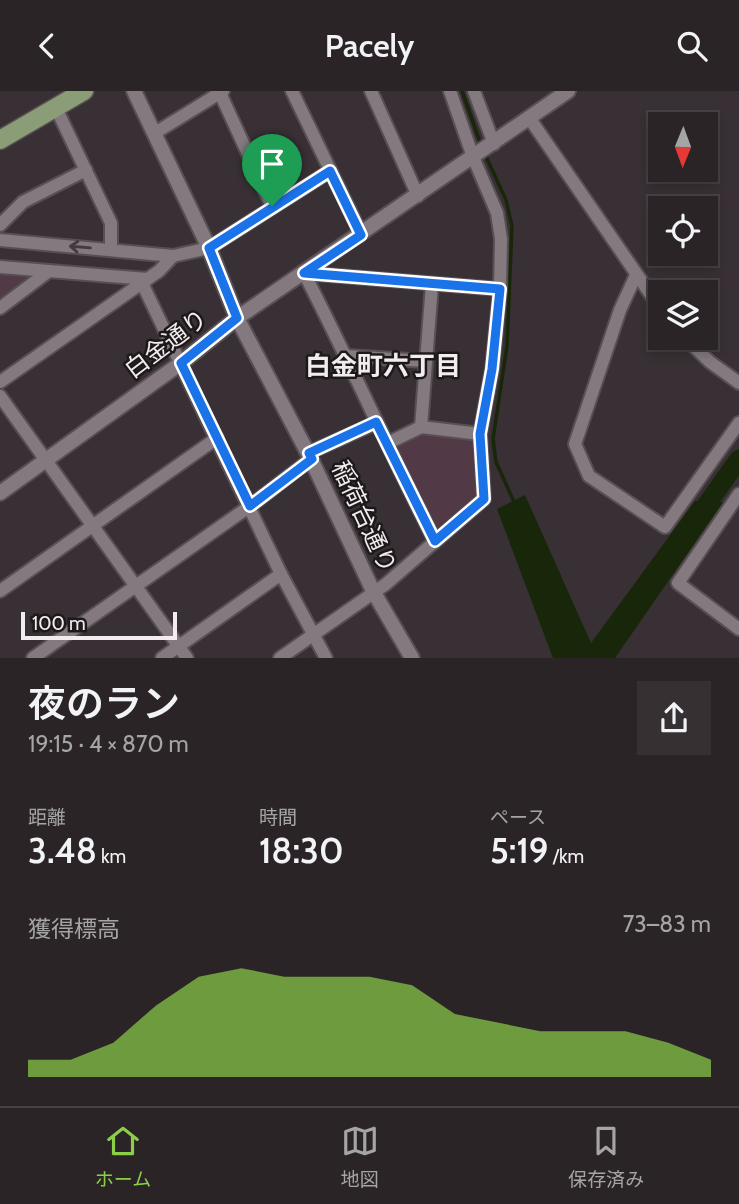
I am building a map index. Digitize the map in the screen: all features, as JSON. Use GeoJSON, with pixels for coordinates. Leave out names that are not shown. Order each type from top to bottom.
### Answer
{"type":"FeatureCollection","features":[{"type":"Feature","properties":{"kind":"main road"},"geometry":{"type":"LineString","coordinates":[[0,140],[84,91]]}},
{"type":"Feature","properties":{"kind":"street","name":"稲荷台通り"},"geometry":{"type":"LineString","coordinates":[[134,91],[209,248],[237,318],[310,456],[373,591],[412,658]]}},
{"type":"Feature","properties":{"kind":"street"},"geometry":{"type":"LineString","coordinates":[[372,91],[418,196]]}},
{"type":"Feature","properties":{"kind":"street"},"geometry":{"type":"LineString","coordinates":[[280,658],[386,584],[484,499],[480,434],[492,369],[500,289],[501,239],[497,213],[473,157],[450,91]]}},
{"type":"Feature","properties":{"kind":"street"},"geometry":{"type":"LineString","coordinates":[[474,91],[494,143]]}},
{"type":"Feature","properties":{"kind":"street","name":"白金通り"},"geometry":{"type":"LineString","coordinates":[[0,493],[181,363],[237,318],[568,91]]}},
{"type":"Feature","properties":{"kind":"street"},"geometry":{"type":"LineString","coordinates":[[155,133],[221,92],[272,206]]}},
{"type":"Feature","properties":{"kind":"street"},"geometry":{"type":"LineString","coordinates":[[295,92],[361,235]]}},
{"type":"Feature","properties":{"kind":"street"},"geometry":{"type":"LineString","coordinates":[[55,106],[111,223],[111,249]]}},
{"type":"Feature","properties":{"kind":"street"},"geometry":{"type":"LineString","coordinates":[[530,119],[648,292]]}},
{"type":"Feature","properties":{"kind":"street"},"geometry":{"type":"LineString","coordinates":[[0,225],[23,202],[86,170]]}},
{"type":"Feature","properties":{"kind":"street"},"geometry":{"type":"LineString","coordinates":[[0,240],[173,256],[209,248],[330,171]]}},
{"type":"Feature","properties":{"kind":"street"},"geometry":{"type":"LineString","coordinates":[[0,382],[159,271],[173,256]]}},
{"type":"Feature","properties":{"kind":"street"},"geometry":{"type":"LineString","coordinates":[[0,267],[144,281]]}},
{"type":"Feature","properties":{"kind":"street"},"geometry":{"type":"LineString","coordinates":[[0,307],[50,271]]}},
{"type":"Feature","properties":{"kind":"street"},"geometry":{"type":"LineString","coordinates":[[304,273],[500,289]]}},
{"type":"Feature","properties":{"kind":"street"},"geometry":{"type":"LineString","coordinates":[[304,273],[347,356],[376,422],[435,541]]}},
{"type":"Feature","properties":{"kind":"street"},"geometry":{"type":"LineString","coordinates":[[636,275],[620,310],[575,444],[589,477],[665,527],[739,423]]}},
{"type":"Feature","properties":{"kind":"street"},"geometry":{"type":"LineString","coordinates":[[144,281],[281,574],[326,658]]}},
{"type":"Feature","properties":{"kind":"street"},"geometry":{"type":"LineString","coordinates":[[421,427],[432,284]]}},
{"type":"Feature","properties":{"kind":"street"},"geometry":{"type":"LineString","coordinates":[[698,350],[739,383]]}},
{"type":"Feature","properties":{"kind":"street"},"geometry":{"type":"LineString","coordinates":[[347,356],[425,361]]}},
{"type":"Feature","properties":{"kind":"street"},"geometry":{"type":"LineString","coordinates":[[0,395],[187,658]]}},
{"type":"Feature","properties":{"kind":"street"},"geometry":{"type":"LineString","coordinates":[[33,658],[250,506],[310,456],[376,422]]}},
{"type":"Feature","properties":{"kind":"street"},"geometry":{"type":"LineString","coordinates":[[388,443],[421,427],[480,434]]}},
{"type":"Feature","properties":{"kind":"street"},"geometry":{"type":"LineString","coordinates":[[0,591],[217,438]]}},
{"type":"Feature","properties":{"kind":"street"},"geometry":{"type":"LineString","coordinates":[[737,500],[678,583],[739,629]]}},
{"type":"Feature","properties":{"kind":"street"},"geometry":{"type":"LineString","coordinates":[[162,658],[281,574]]}},
{"type":"Feature","properties":{"kind":"shaded area"},"geometry":{"type":"Polygon","coordinates":[[[0,267],[49,271],[0,307],[0,267]]]}},
{"type":"Feature","properties":{"kind":"shaded area"},"geometry":{"type":"Polygon","coordinates":[[[421,427],[480,434],[484,499],[435,541],[388,443],[421,427]]]}},
{"type":"Feature","properties":{"kind":"shaded area"},"geometry":{"type":"Polygon","coordinates":[[[525,495],[591,643],[695,501],[723,502],[615,658],[553,658],[497,509],[525,495]]]}},
{"type":"Feature","properties":{"kind":"waterway"},"geometry":{"type":"LineString","coordinates":[[462,91],[481,145]]}},
{"type":"Feature","properties":{"kind":"waterway"},"geometry":{"type":"LineString","coordinates":[[484,152],[506,200],[512,226],[507,346],[493,439],[496,462],[515,504]]}},
{"type":"Feature","properties":{"kind":"waterway"},"geometry":{"type":"LineString","coordinates":[[695,521],[739,459]]}},
{"type":"Feature","properties":{"kind":"district","name":"白金町六丁目"},"geometry":{"type":"Point","coordinates":[383,366]}},
{"type":"Feature","properties":{"kind":"route"},"geometry":{"type":"LineString","coordinates":[[330,171],[361,235],[304,273],[500,289],[492,369],[480,434],[484,499],[435,541],[376,422],[309,453],[312,459],[250,506],[181,363],[237,318],[209,248],[272,206],[330,171]]}}]}
